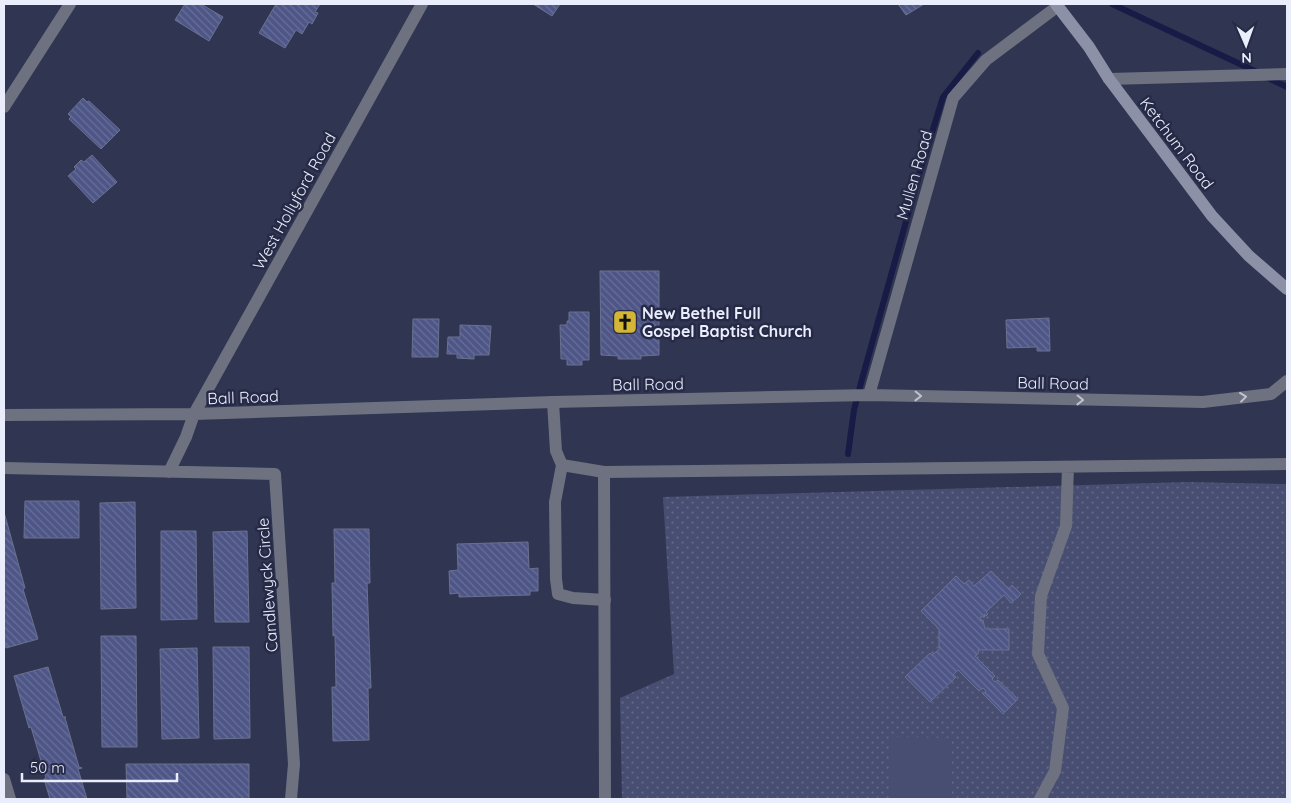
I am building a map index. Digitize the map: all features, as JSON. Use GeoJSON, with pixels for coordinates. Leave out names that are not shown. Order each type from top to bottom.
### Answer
{"type":"FeatureCollection","features":[{"type":"Feature","properties":{"kind":"main road","name":"Ketchum Road"},"geometry":{"type":"LineString","coordinates":[[1057,5],[1089,47],[1109,79],[1212,216],[1250,256],[1287,289]]}},
{"type":"Feature","properties":{"kind":"street"},"geometry":{"type":"LineString","coordinates":[[4,107],[70,4]]}},
{"type":"Feature","properties":{"kind":"street","name":"West Hollyford Road"},"geometry":{"type":"LineString","coordinates":[[194,414],[422,4]]}},
{"type":"Feature","properties":{"kind":"street","name":"Mullen Road"},"geometry":{"type":"LineString","coordinates":[[869,395],[953,98],[986,60],[1057,5]]}},
{"type":"Feature","properties":{"kind":"street"},"geometry":{"type":"LineString","coordinates":[[1109,79],[1282,74]]}},
{"type":"Feature","properties":{"kind":"street","name":"Ball Road"},"geometry":{"type":"LineString","coordinates":[[4,415],[194,414],[553,402],[869,395],[1203,402],[1271,394],[1287,381]]}},
{"type":"Feature","properties":{"kind":"street"},"geometry":{"type":"LineString","coordinates":[[553,402],[556,451],[562,465],[555,502],[558,594],[573,598],[605,600]]}},
{"type":"Feature","properties":{"kind":"street"},"geometry":{"type":"LineString","coordinates":[[169,472],[186,438],[194,414]]}},
{"type":"Feature","properties":{"kind":"street"},"geometry":{"type":"LineString","coordinates":[[562,465],[604,472],[1287,464]]}},
{"type":"Feature","properties":{"kind":"street"},"geometry":{"type":"LineString","coordinates":[[1040,799],[1054,771],[1063,708],[1038,654],[1041,596],[1066,526],[1068,467]]}},
{"type":"Feature","properties":{"kind":"street","name":"Candlewyck Circle"},"geometry":{"type":"LineString","coordinates":[[4,468],[275,474],[294,764],[291,799]]}},
{"type":"Feature","properties":{"kind":"street"},"geometry":{"type":"LineString","coordinates":[[604,472],[605,799]]}},
{"type":"Feature","properties":{"kind":"street"},"geometry":{"type":"LineString","coordinates":[[4,779],[10,799]]}},
{"type":"Feature","properties":{"kind":"shaded area"},"geometry":{"type":"Polygon","coordinates":[[[1188,482],[1287,484],[1287,799],[622,799],[620,698],[674,674],[663,497],[1188,482]]]}},
{"type":"Feature","properties":{"kind":"shaded area"},"geometry":{"type":"Polygon","coordinates":[[[889,737],[952,738],[952,799],[890,799],[889,737]]]}},
{"type":"Feature","properties":{"kind":"building"},"geometry":{"type":"Polygon","coordinates":[[[185,4],[201,4],[223,17],[209,41],[175,20],[185,4]]]}},
{"type":"Feature","properties":{"kind":"building"},"geometry":{"type":"Polygon","coordinates":[[[276,4],[320,4],[315,12],[318,13],[312,24],[309,22],[302,34],[296,30],[285,48],[259,33],[276,4]]]}},
{"type":"Feature","properties":{"kind":"building"},"geometry":{"type":"Polygon","coordinates":[[[533,4],[560,4],[552,16],[533,4]]]}},
{"type":"Feature","properties":{"kind":"building"},"geometry":{"type":"Polygon","coordinates":[[[898,4],[924,4],[906,15],[898,4]]]}},
{"type":"Feature","properties":{"kind":"building"},"geometry":{"type":"Polygon","coordinates":[[[83,98],[87,102],[89,101],[120,130],[101,149],[69,119],[71,117],[68,114],[83,98]]]}},
{"type":"Feature","properties":{"kind":"building"},"geometry":{"type":"Polygon","coordinates":[[[92,155],[117,182],[93,203],[68,176],[76,169],[74,167],[81,160],[84,162],[92,155]]]}},
{"type":"Feature","properties":{"kind":"building"},"geometry":{"type":"Polygon","coordinates":[[[600,271],[659,271],[659,355],[641,356],[641,359],[618,359],[618,356],[601,355],[600,271]]]}},
{"type":"Feature","properties":{"kind":"building"},"geometry":{"type":"Polygon","coordinates":[[[569,312],[589,312],[589,360],[582,360],[582,365],[567,365],[567,359],[561,359],[560,325],[567,325],[569,312]]]}},
{"type":"Feature","properties":{"kind":"building"},"geometry":{"type":"Polygon","coordinates":[[[1049,318],[1050,351],[1037,351],[1037,347],[1007,348],[1006,320],[1049,318]]]}},
{"type":"Feature","properties":{"kind":"building"},"geometry":{"type":"Polygon","coordinates":[[[413,319],[439,319],[438,357],[412,357],[413,319]]]}},
{"type":"Feature","properties":{"kind":"building"},"geometry":{"type":"Polygon","coordinates":[[[460,325],[491,326],[489,355],[474,355],[474,359],[457,358],[457,354],[447,354],[448,337],[460,337],[460,325]]]}},
{"type":"Feature","properties":{"kind":"building"},"geometry":{"type":"Polygon","coordinates":[[[25,501],[79,501],[79,538],[24,538],[25,501]]]}},
{"type":"Feature","properties":{"kind":"building"},"geometry":{"type":"Polygon","coordinates":[[[135,502],[136,608],[101,609],[100,503],[135,502]]]}},
{"type":"Feature","properties":{"kind":"building"},"geometry":{"type":"Polygon","coordinates":[[[4,512],[25,588],[23,589],[38,639],[6,648],[4,641],[4,512]]]}},
{"type":"Feature","properties":{"kind":"building"},"geometry":{"type":"Polygon","coordinates":[[[334,529],[369,529],[370,583],[367,583],[371,688],[368,688],[369,740],[333,741],[332,687],[336,687],[332,583],[335,583],[334,529]]]}},
{"type":"Feature","properties":{"kind":"building"},"geometry":{"type":"Polygon","coordinates":[[[161,531],[196,531],[197,619],[161,620],[161,531]]]}},
{"type":"Feature","properties":{"kind":"building"},"geometry":{"type":"Polygon","coordinates":[[[247,531],[249,622],[215,622],[213,532],[247,531]]]}},
{"type":"Feature","properties":{"kind":"building"},"geometry":{"type":"Polygon","coordinates":[[[528,542],[529,569],[538,568],[538,591],[530,591],[530,595],[459,597],[459,593],[450,594],[449,571],[458,570],[457,544],[528,542]]]}},
{"type":"Feature","properties":{"kind":"building"},"geometry":{"type":"Polygon","coordinates":[[[991,571],[1009,589],[1012,585],[1021,594],[1011,603],[1004,595],[986,612],[988,614],[986,616],[984,614],[985,617],[980,617],[983,620],[985,629],[1009,629],[1009,650],[978,650],[979,652],[975,656],[995,676],[992,679],[995,682],[998,680],[1018,699],[1003,714],[983,694],[986,691],[983,688],[979,691],[958,670],[953,675],[956,677],[930,702],[905,677],[930,653],[932,655],[941,648],[939,648],[939,629],[921,611],[956,576],[964,584],[969,580],[974,586],[991,571]]]}},
{"type":"Feature","properties":{"kind":"building"},"geometry":{"type":"Polygon","coordinates":[[[101,636],[136,636],[137,747],[102,747],[101,636]]]}},
{"type":"Feature","properties":{"kind":"building"},"geometry":{"type":"Polygon","coordinates":[[[213,647],[249,647],[250,738],[214,739],[213,647]]]}},
{"type":"Feature","properties":{"kind":"building"},"geometry":{"type":"Polygon","coordinates":[[[197,648],[199,738],[162,739],[160,649],[197,648]]]}},
{"type":"Feature","properties":{"kind":"building"},"geometry":{"type":"Polygon","coordinates":[[[48,667],[63,717],[66,717],[79,767],[82,768],[78,769],[87,799],[50,799],[44,779],[46,778],[14,676],[48,667]]]}},
{"type":"Feature","properties":{"kind":"building"},"geometry":{"type":"Polygon","coordinates":[[[126,764],[249,764],[249,799],[127,799],[126,764]]]}},
{"type":"Feature","properties":{"kind":"waterway"},"geometry":{"type":"LineString","coordinates":[[1112,4],[1257,72]]}},
{"type":"Feature","properties":{"kind":"waterway"},"geometry":{"type":"LineString","coordinates":[[848,454],[854,410],[862,379],[921,168],[943,97],[978,53]]}},
{"type":"Feature","properties":{"kind":"waterway"},"geometry":{"type":"LineString","coordinates":[[1268,78],[1287,87]]}},
{"type":"Feature","properties":{"kind":"place","name":"New Bethel Full Gospel Baptist Church"},"geometry":{"type":"Point","coordinates":[625,322]}}]}
